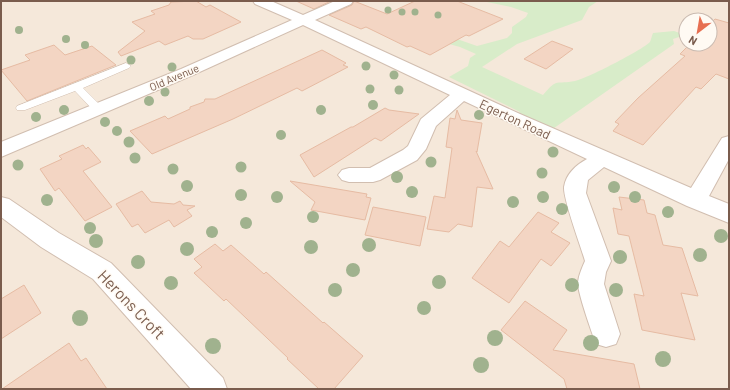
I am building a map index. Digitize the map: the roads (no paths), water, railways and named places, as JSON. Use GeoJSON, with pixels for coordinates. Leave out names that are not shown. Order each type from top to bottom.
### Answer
{"type":"FeatureCollection","features":[{"type":"Feature","properties":{"kind":"street","name":"Egerton Road"},"geometry":{"type":"LineString","coordinates":[[260,1],[303,19],[462,94],[729,214]]}},
{"type":"Feature","properties":{"kind":"street","name":"Old Avenue"},"geometry":{"type":"LineString","coordinates":[[1,150],[346,1]]}},
{"type":"Feature","properties":{"kind":"street"},"geometry":{"type":"LineString","coordinates":[[349,175],[373,175],[410,155],[416,149],[428,123],[462,94]]}},
{"type":"Feature","properties":{"kind":"street"},"geometry":{"type":"LineString","coordinates":[[695,200],[729,142]]}},
{"type":"Feature","properties":{"kind":"street"},"geometry":{"type":"LineString","coordinates":[[603,158],[585,169],[578,178],[575,186],[575,194],[598,261],[593,272],[591,284],[606,334]]}},
{"type":"Feature","properties":{"kind":"street","name":"Herons Croft"},"geometry":{"type":"LineString","coordinates":[[1,205],[50,240],[102,271],[212,389]]}},
{"type":"Feature","properties":{"kind":"lane"},"geometry":{"type":"LineString","coordinates":[[21,108],[77,87],[126,66]]}},
{"type":"Feature","properties":{"kind":"lane"},"geometry":{"type":"LineString","coordinates":[[77,87],[98,109]]}}]}
